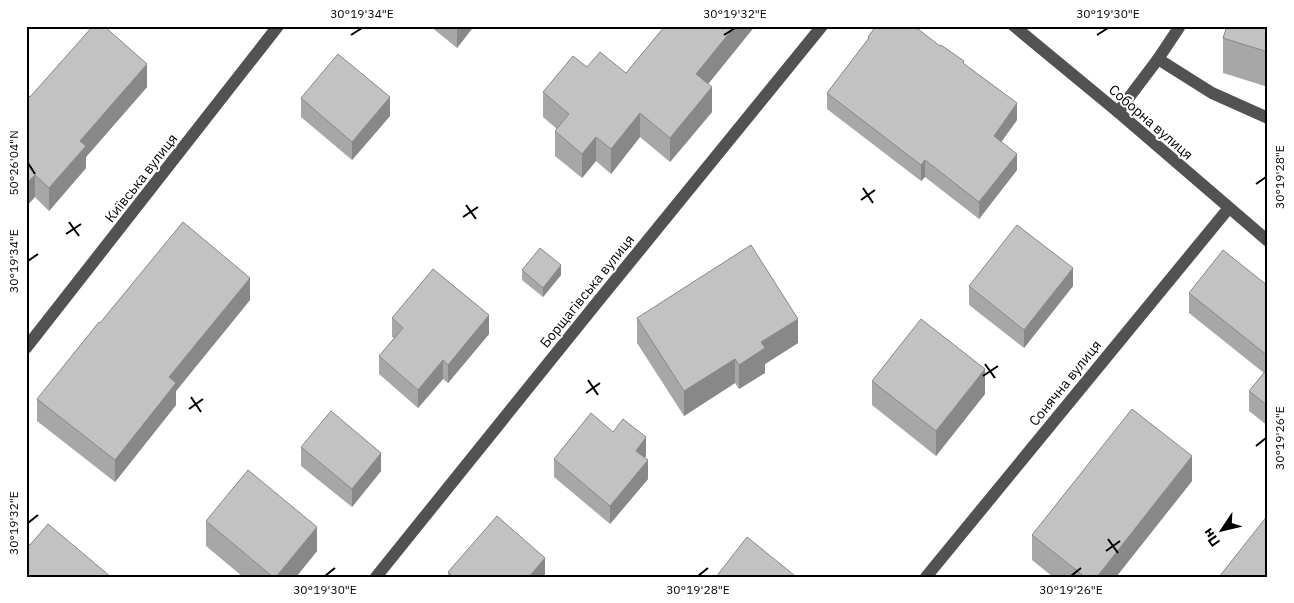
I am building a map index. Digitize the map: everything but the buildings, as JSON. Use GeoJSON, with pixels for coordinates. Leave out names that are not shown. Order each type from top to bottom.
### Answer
{"type":"FeatureCollection","features":[{"type":"Feature","properties":{"kind":"street","name":"Київська вулиця"},"geometry":{"type":"LineString","coordinates":[[26,348],[278,26]]}},
{"type":"Feature","properties":{"kind":"street","name":"Борщагівська вулиця"},"geometry":{"type":"LineString","coordinates":[[376,577],[822,26]]}},
{"type":"Feature","properties":{"kind":"street","name":"Соборна вулиця"},"geometry":{"type":"LineString","coordinates":[[1014,26],[1118,112],[1268,242]]}},
{"type":"Feature","properties":{"kind":"street"},"geometry":{"type":"LineString","coordinates":[[1118,112],[1180,26]]}},
{"type":"Feature","properties":{"kind":"street"},"geometry":{"type":"LineString","coordinates":[[1158,59],[1212,93],[1268,118]]}},
{"type":"Feature","properties":{"kind":"street","name":"Сонячна вулиця"},"geometry":{"type":"LineString","coordinates":[[926,577],[1228,209]]}}]}
